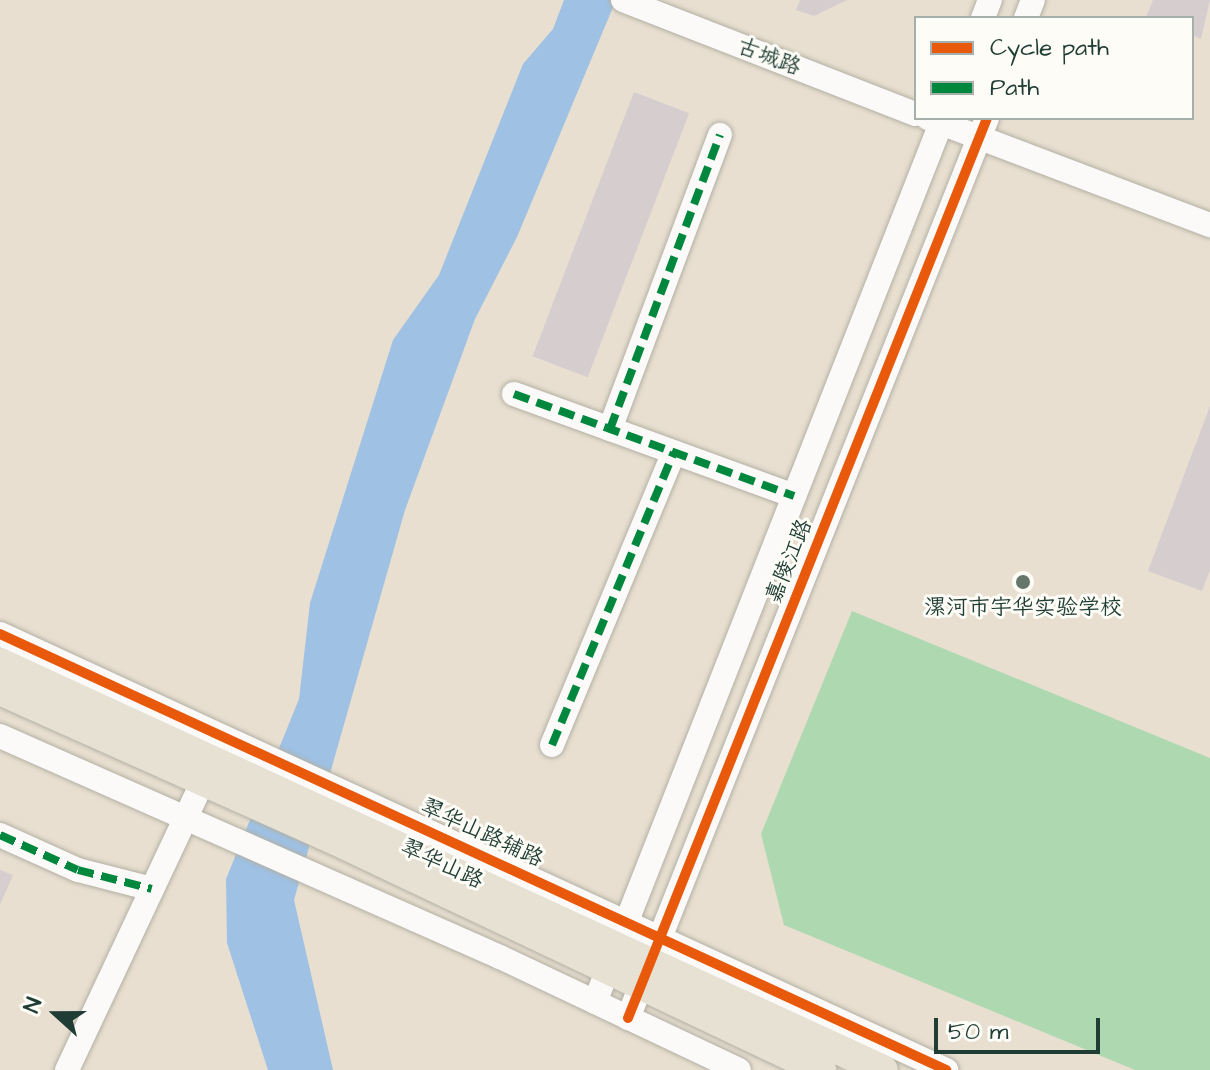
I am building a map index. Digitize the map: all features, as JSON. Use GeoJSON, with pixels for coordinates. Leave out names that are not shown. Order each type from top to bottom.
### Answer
{"type":"FeatureCollection","features":[{"type":"Feature","properties":{"kind":"main road","name":"翠华山路"},"geometry":{"type":"LineString","coordinates":[[0,663],[358,824],[883,1070]]}},
{"type":"Feature","properties":{"kind":"main road","name":"翠华山路"},"geometry":{"type":"LineString","coordinates":[[0,690],[213,759]]}},
{"type":"Feature","properties":{"kind":"main road","name":"翠华山路"},"geometry":{"type":"LineString","coordinates":[[652,962],[821,1070]]}},
{"type":"Feature","properties":{"kind":"street","name":"古城路"},"geometry":{"type":"LineString","coordinates":[[630,3],[914,113]]}},
{"type":"Feature","properties":{"kind":"street"},"geometry":{"type":"LineString","coordinates":[[937,120],[983,128],[1210,225]]}},
{"type":"Feature","properties":{"kind":"street","name":"嘉陵江路"},"geometry":{"type":"LineString","coordinates":[[595,1002],[794,496],[937,120]]}},
{"type":"Feature","properties":{"kind":"street","name":"嘉陵江路"},"geometry":{"type":"LineString","coordinates":[[628,1018],[983,128]]}},
{"type":"Feature","properties":{"kind":"street"},"geometry":{"type":"LineString","coordinates":[[610,429],[720,135]]}},
{"type":"Feature","properties":{"kind":"street"},"geometry":{"type":"LineString","coordinates":[[514,394],[794,496]]}},
{"type":"Feature","properties":{"kind":"street"},"geometry":{"type":"LineString","coordinates":[[552,745],[674,452]]}},
{"type":"Feature","properties":{"kind":"street","name":"翠华山路辅路"},"geometry":{"type":"LineString","coordinates":[[0,634],[213,759],[652,962],[946,1070]]}},
{"type":"Feature","properties":{"kind":"street"},"geometry":{"type":"LineString","coordinates":[[0,736],[330,882],[739,1070]]}},
{"type":"Feature","properties":{"kind":"street"},"geometry":{"type":"LineString","coordinates":[[67,1070],[213,759]]}},
{"type":"Feature","properties":{"kind":"street"},"geometry":{"type":"LineString","coordinates":[[0,835],[78,870],[152,889]]}},
{"type":"Feature","properties":{"kind":"green space"},"geometry":{"type":"Polygon","coordinates":[[[852,611],[1210,758],[1210,1070],[1135,1070],[784,925],[761,834],[852,611]]]}},
{"type":"Feature","properties":{"kind":"water"},"geometry":{"type":"Polygon","coordinates":[[[564,0],[616,0],[517,237],[475,319],[405,510],[294,900],[333,1070],[268,1070],[227,943],[226,879],[299,699],[310,603],[393,340],[439,275],[523,64],[553,29],[564,0]]]}},
{"type":"Feature","properties":{"kind":"building"},"geometry":{"type":"Polygon","coordinates":[[[800,0],[847,0],[814,16],[796,10],[800,0]]]}},
{"type":"Feature","properties":{"kind":"building"},"geometry":{"type":"Polygon","coordinates":[[[1153,0],[1210,0],[1201,39],[1194,36],[1194,16],[1147,16],[1153,0]]]}},
{"type":"Feature","properties":{"kind":"building"},"geometry":{"type":"Polygon","coordinates":[[[634,92],[689,113],[588,377],[533,356],[634,92]]]}},
{"type":"Feature","properties":{"kind":"building"},"geometry":{"type":"Polygon","coordinates":[[[1210,406],[1210,570],[1202,591],[1148,571],[1210,406]]]}},
{"type":"Feature","properties":{"kind":"building"},"geometry":{"type":"Polygon","coordinates":[[[0,870],[13,875],[0,905],[0,870]]]}},
{"type":"Feature","properties":{"kind":"marked path"},"geometry":{"type":"LineString","coordinates":[[610,429],[720,135]]}},
{"type":"Feature","properties":{"kind":"marked path"},"geometry":{"type":"LineString","coordinates":[[514,394],[794,496]]}},
{"type":"Feature","properties":{"kind":"marked path"},"geometry":{"type":"LineString","coordinates":[[552,745],[674,452]]}},
{"type":"Feature","properties":{"kind":"marked path"},"geometry":{"type":"LineString","coordinates":[[0,835],[78,870],[152,889]]}},
{"type":"Feature","properties":{"kind":"cycle path"},"geometry":{"type":"LineString","coordinates":[[628,1018],[986,120]]}},
{"type":"Feature","properties":{"kind":"cycle path"},"geometry":{"type":"LineString","coordinates":[[0,634],[946,1070]]}},
{"type":"Feature","properties":{"kind":"place","name":"漯河市宇华实验学校"},"geometry":{"type":"Point","coordinates":[1023,582]}}]}
